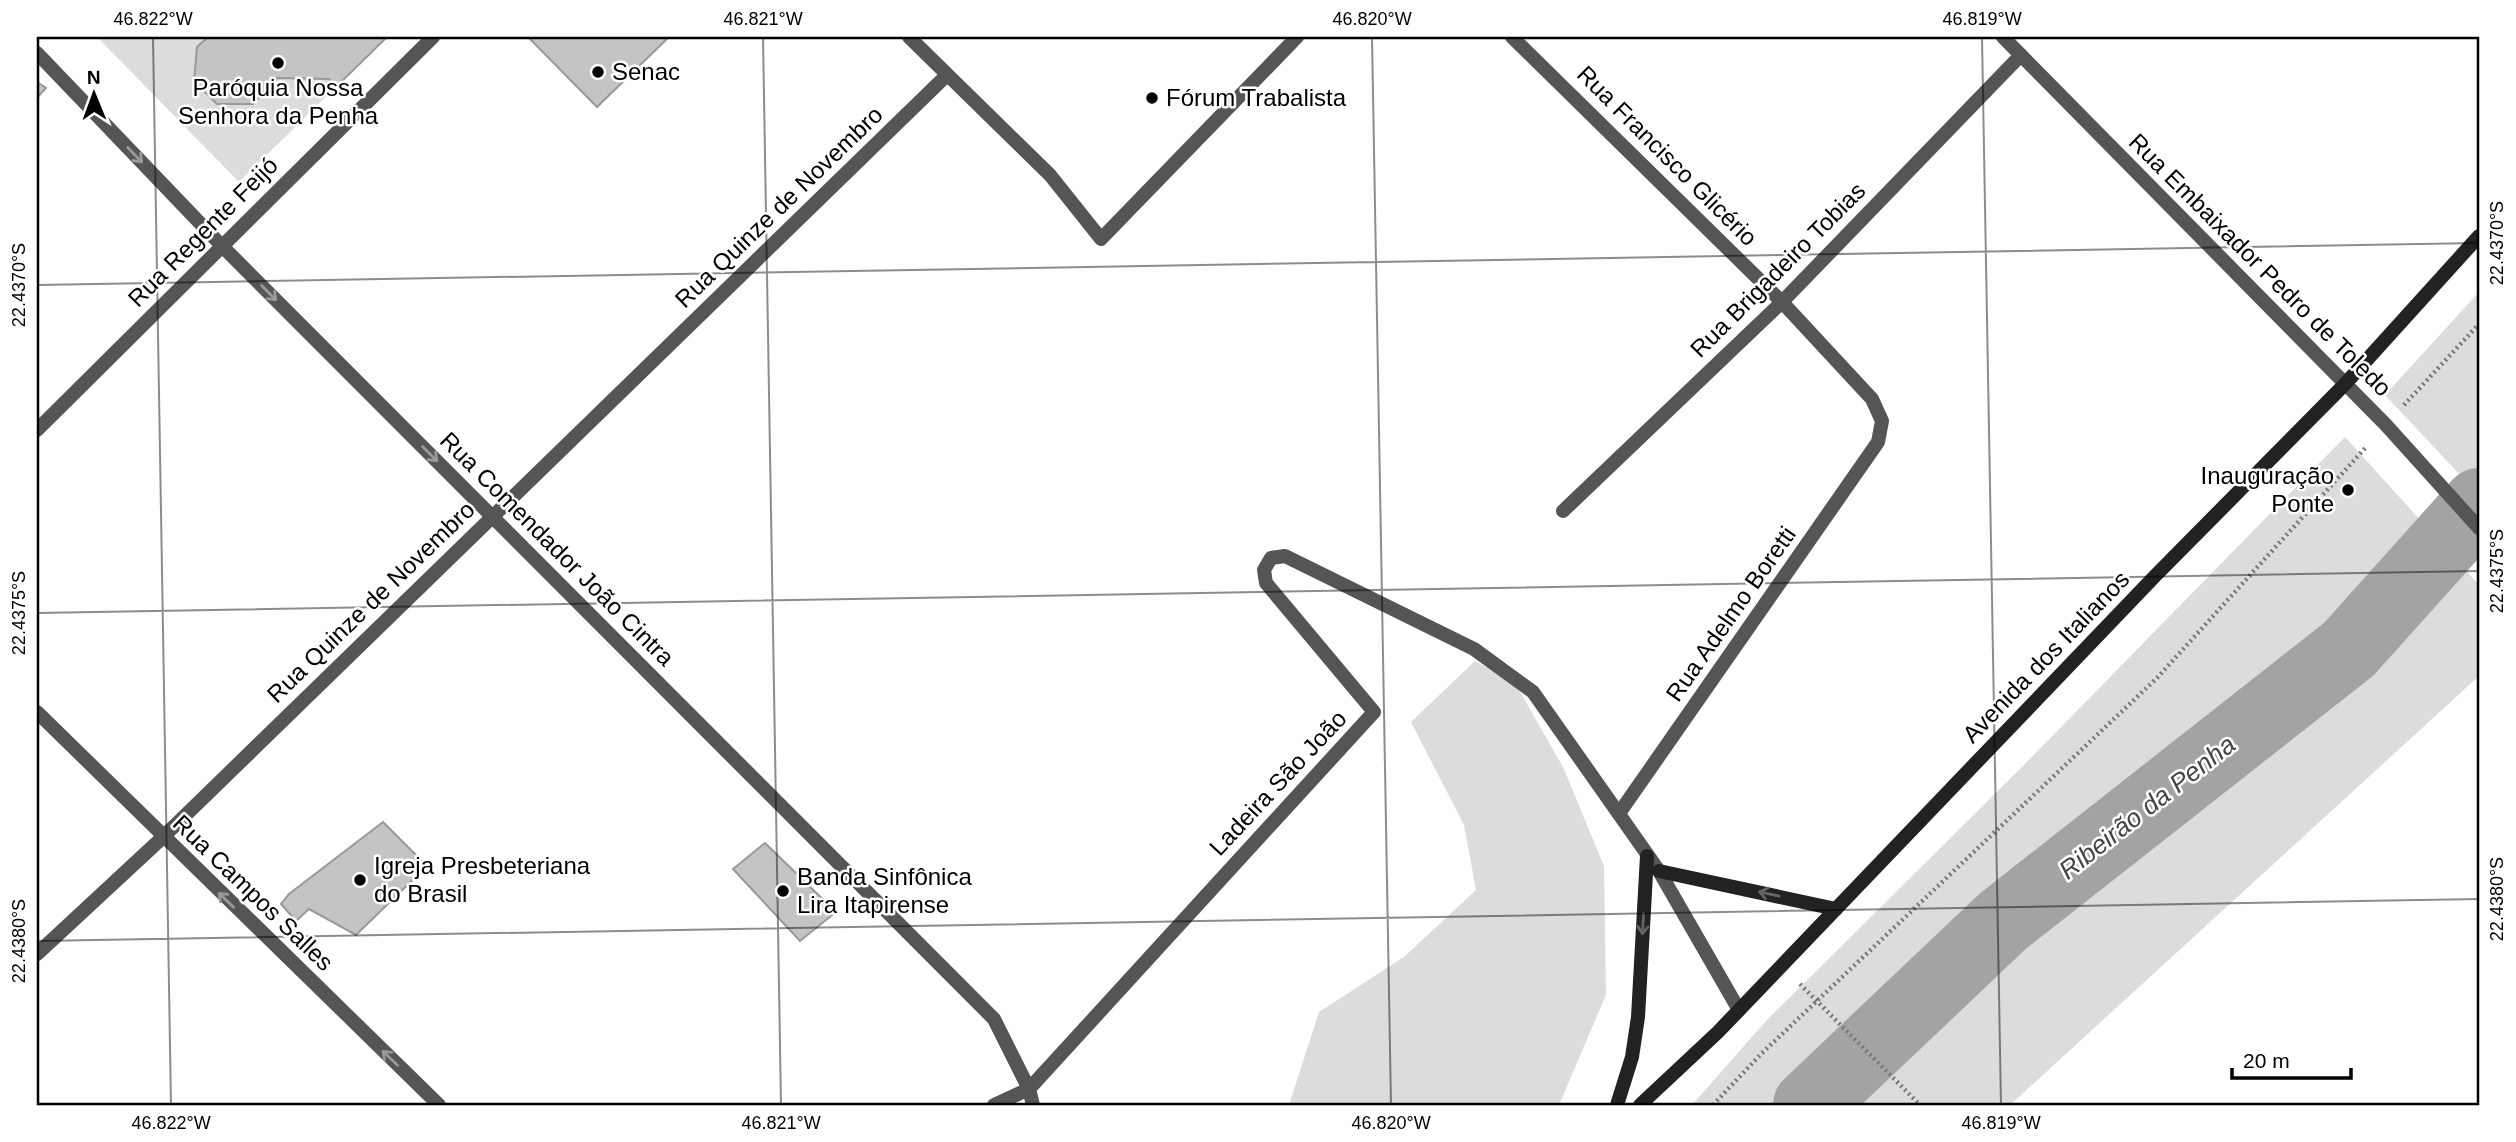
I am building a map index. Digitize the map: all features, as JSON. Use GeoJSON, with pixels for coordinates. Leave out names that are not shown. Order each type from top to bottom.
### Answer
{"type":"FeatureCollection","features":[{"type":"Feature","properties":{"kind":"main road","name":"Avenida dos Italianos"},"geometry":{"type":"LineString","coordinates":[[1640,1105],[1740,1010],[2155,576],[2345,384],[2479,236]]}},
{"type":"Feature","properties":{"kind":"main road"},"geometry":{"type":"LineString","coordinates":[[1617,1105],[1632,1057],[1638,1017],[1647,856]]}},
{"type":"Feature","properties":{"kind":"main road"},"geometry":{"type":"LineString","coordinates":[[1659,870],[1836,909]]}},
{"type":"Feature","properties":{"kind":"street","name":"Rua Regente Feijó"},"geometry":{"type":"LineString","coordinates":[[37,430],[433,37]]}},
{"type":"Feature","properties":{"kind":"street"},"geometry":{"type":"LineString","coordinates":[[909,37],[1050,175],[1101,239],[1297,37]]}},
{"type":"Feature","properties":{"kind":"street","name":"Rua Francisco Glicério"},"geometry":{"type":"LineString","coordinates":[[1513,37],[1782,302],[1872,399],[1882,421],[1878,442]]}},
{"type":"Feature","properties":{"kind":"street","name":"Rua Embaixador Pedro de Toledo"},"geometry":{"type":"LineString","coordinates":[[2003,37],[2386,425],[2479,528]]}},
{"type":"Feature","properties":{"kind":"street","name":"Rua Comendador João Cintra"},"geometry":{"type":"LineString","coordinates":[[37,52],[221,245],[994,1019],[1033,1105]]}},
{"type":"Feature","properties":{"kind":"street","name":"Rua Brigadeiro Tobias"},"geometry":{"type":"LineString","coordinates":[[1563,511],[1782,302],[2021,55]]}},
{"type":"Feature","properties":{"kind":"street","name":"Rua Quinze de Novembro"},"geometry":{"type":"LineString","coordinates":[[37,954],[162,838],[947,75]]}},
{"type":"Feature","properties":{"kind":"street","name":"Rua Adelmo Boretti"},"geometry":{"type":"LineString","coordinates":[[1620,811],[1878,442]]}},
{"type":"Feature","properties":{"kind":"street","name":"Ladeira São João"},"geometry":{"type":"LineString","coordinates":[[994,1105],[1028,1089],[1374,712],[1266,583],[1264,570],[1270,558],[1285,556],[1474,649],[1533,692],[1620,811],[1647,856],[1659,870],[1740,1010]]}},
{"type":"Feature","properties":{"kind":"street","name":"Rua Campos Salles"},"geometry":{"type":"LineString","coordinates":[[37,712],[162,838],[439,1105]]}},
{"type":"Feature","properties":{"kind":"path"},"geometry":{"type":"LineString","coordinates":[[1713,1105],[1760,1055],[2157,677],[2479,324]]}},
{"type":"Feature","properties":{"kind":"path"},"geometry":{"type":"LineString","coordinates":[[1782,965],[1920,1105]]}},
{"type":"Feature","properties":{"kind":"shaded area"},"geometry":{"type":"Polygon","coordinates":[[[97,37],[387,37],[239,182],[97,37]]]}},
{"type":"Feature","properties":{"kind":"shaded area"},"geometry":{"type":"Polygon","coordinates":[[[2479,292],[2479,495],[2385,395],[2479,292]]]}},
{"type":"Feature","properties":{"kind":"shaded area"},"geometry":{"type":"Polygon","coordinates":[[[2345,437],[2479,585],[2479,676],[2010,1105],[1692,1105],[1765,1022],[2023,766],[2345,437]]]}},
{"type":"Feature","properties":{"kind":"shaded area"},"geometry":{"type":"Polygon","coordinates":[[[1475,661],[1515,683],[1563,767],[1604,866],[1606,995],[1559,1105],[1289,1105],[1319,1012],[1404,957],[1476,890],[1464,825],[1411,722],[1475,661]]]}},
{"type":"Feature","properties":{"kind":"building","name":"Paróquia Nossa Senhora da Penha"},"geometry":{"type":"Polygon","coordinates":[[[208,37],[387,37],[336,87],[329,79],[277,78],[253,104],[217,104],[194,81],[197,47],[208,37]]]}},
{"type":"Feature","properties":{"kind":"building","name":"Senac"},"geometry":{"type":"Polygon","coordinates":[[[528,37],[669,37],[597,107],[528,37]]]}},
{"type":"Feature","properties":{"kind":"building"},"geometry":{"type":"Polygon","coordinates":[[[37,82],[46,88],[37,98],[37,82]]]}},
{"type":"Feature","properties":{"kind":"building","name":"Igreja Presbeteriana do Brasil"},"geometry":{"type":"Polygon","coordinates":[[[383,822],[427,866],[356,935],[309,909],[296,921],[281,904],[289,894],[383,822]]]}},
{"type":"Feature","properties":{"kind":"building","name":"Banda Sinfônica Lira Itapirense"},"geometry":{"type":"Polygon","coordinates":[[[765,843],[836,912],[800,941],[733,869],[765,843]]]}},
{"type":"Feature","properties":{"kind":"waterway","name":"Ribeirão da Penha"},"geometry":{"type":"LineString","coordinates":[[1809,1105],[2003,921],[2349,649],[2479,504]]}},
{"type":"Feature","properties":{"kind":"place","name":"Paróquia Nossa Senhora da Penha"},"geometry":{"type":"Point","coordinates":[278,63]}},
{"type":"Feature","properties":{"kind":"place","name":"Senac"},"geometry":{"type":"Point","coordinates":[598,72]}},
{"type":"Feature","properties":{"kind":"place","name":"Fórum Trabalista"},"geometry":{"type":"Point","coordinates":[1152,98]}},
{"type":"Feature","properties":{"kind":"place","name":"Inauguração Ponte"},"geometry":{"type":"Point","coordinates":[2348,490]}},
{"type":"Feature","properties":{"kind":"place","name":"Igreja Presbeteriana do Brasil"},"geometry":{"type":"Point","coordinates":[360,880]}},
{"type":"Feature","properties":{"kind":"place","name":"Banda Sinfônica Lira Itapirense"},"geometry":{"type":"Point","coordinates":[783,891]}}]}
